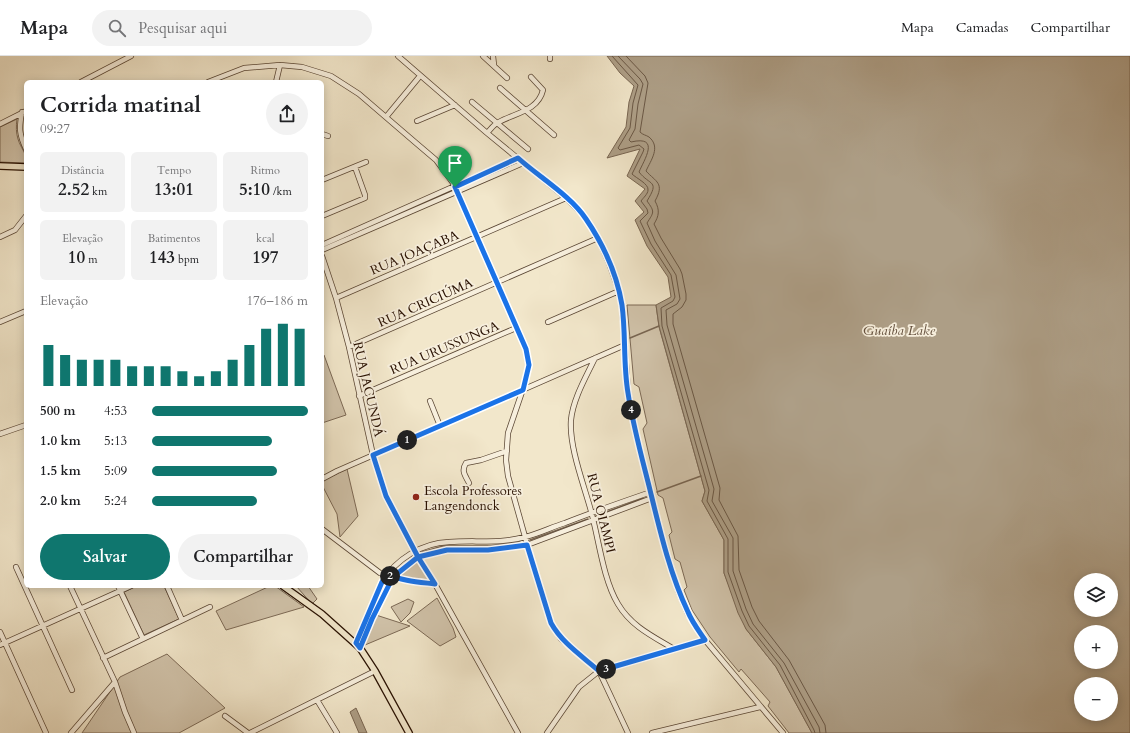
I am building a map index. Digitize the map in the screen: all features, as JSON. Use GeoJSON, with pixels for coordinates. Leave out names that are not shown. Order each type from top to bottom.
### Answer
{"type":"FeatureCollection","features":[{"type":"Feature","properties":{"kind":"main road"},"geometry":{"type":"LineString","coordinates":[[0,166],[24,167]]}},
{"type":"Feature","properties":{"kind":"main road"},"geometry":{"type":"LineString","coordinates":[[286,588],[322,614],[356,643],[375,671],[409,733]]}},
{"type":"Feature","properties":{"kind":"street"},"geometry":{"type":"LineString","coordinates":[[85,80],[131,56]]}},
{"type":"Feature","properties":{"kind":"street"},"geometry":{"type":"LineString","coordinates":[[398,56],[487,133],[566,198],[585,217],[598,238],[619,291],[622,307],[628,391],[635,430],[652,498],[678,590],[688,614],[705,640],[783,733]]}},
{"type":"Feature","properties":{"kind":"street"},"geometry":{"type":"LineString","coordinates":[[483,56],[507,78]]}},
{"type":"Feature","properties":{"kind":"street"},"geometry":{"type":"LineString","coordinates":[[493,56],[494,65]]}},
{"type":"Feature","properties":{"kind":"street"},"geometry":{"type":"LineString","coordinates":[[213,80],[244,68],[280,65],[302,67],[331,76],[359,94],[436,160],[455,187],[526,349],[529,365],[523,390],[508,433],[506,460],[508,476],[527,545],[551,623],[561,638],[599,671],[628,733]]}},
{"type":"Feature","properties":{"kind":"street"},"geometry":{"type":"LineString","coordinates":[[276,80],[280,65]]}},
{"type":"Feature","properties":{"kind":"street"},"geometry":{"type":"LineString","coordinates":[[386,117],[420,76]]}},
{"type":"Feature","properties":{"kind":"street"},"geometry":{"type":"LineString","coordinates":[[487,133],[497,123],[526,110],[536,103],[543,92],[542,88],[531,77]]}},
{"type":"Feature","properties":{"kind":"street"},"geometry":{"type":"LineString","coordinates":[[500,88],[554,135]]}},
{"type":"Feature","properties":{"kind":"street"},"geometry":{"type":"LineString","coordinates":[[472,102],[528,149]]}},
{"type":"Feature","properties":{"kind":"street"},"geometry":{"type":"LineString","coordinates":[[417,121],[455,105]]}},
{"type":"Feature","properties":{"kind":"street"},"geometry":{"type":"LineString","coordinates":[[0,124],[24,112]]}},
{"type":"Feature","properties":{"kind":"street"},"geometry":{"type":"LineString","coordinates":[[24,112],[19,127],[24,144]]}},
{"type":"Feature","properties":{"kind":"street"},"geometry":{"type":"LineString","coordinates":[[324,135],[328,136]]}},
{"type":"Feature","properties":{"kind":"street"},"geometry":{"type":"LineString","coordinates":[[324,249],[396,212],[518,158]]}},
{"type":"Feature","properties":{"kind":"street"},"geometry":{"type":"LineString","coordinates":[[324,179],[366,162]]}},
{"type":"Feature","properties":{"kind":"street"},"geometry":{"type":"LineString","coordinates":[[324,244],[398,218],[523,163]]}},
{"type":"Feature","properties":{"kind":"street"},"geometry":{"type":"LineString","coordinates":[[324,215],[365,198],[355,167]]}},
{"type":"Feature","properties":{"kind":"street","name":"RUA JOAÇABA"},"geometry":{"type":"LineString","coordinates":[[336,298],[566,198]]}},
{"type":"Feature","properties":{"kind":"street"},"geometry":{"type":"LineString","coordinates":[[396,212],[398,218]]}},
{"type":"Feature","properties":{"kind":"street"},"geometry":{"type":"LineString","coordinates":[[0,237],[15,230],[24,219]]}},
{"type":"Feature","properties":{"kind":"street","name":"RUA CRICIÚMA"},"geometry":{"type":"LineString","coordinates":[[349,347],[598,238]]}},
{"type":"Feature","properties":{"kind":"street","name":"RUA JACUNDÁ"},"geometry":{"type":"LineString","coordinates":[[324,269],[336,298],[349,347],[373,455],[386,496],[418,557],[435,584],[518,733]]}},
{"type":"Feature","properties":{"kind":"street"},"geometry":{"type":"LineString","coordinates":[[548,322],[619,291]]}},
{"type":"Feature","properties":{"kind":"street"},"geometry":{"type":"LineString","coordinates":[[0,322],[24,312]]}},
{"type":"Feature","properties":{"kind":"street","name":"RUA URUSSUNGA"},"geometry":{"type":"LineString","coordinates":[[359,396],[516,328]]}},
{"type":"Feature","properties":{"kind":"street"},"geometry":{"type":"LineString","coordinates":[[324,478],[625,344]]}},
{"type":"Feature","properties":{"kind":"street","name":"RUA OIAMPI"},"geometry":{"type":"LineString","coordinates":[[595,358],[575,403],[571,420],[573,445],[592,513],[609,586],[618,604],[634,624],[674,649]]}},
{"type":"Feature","properties":{"kind":"street"},"geometry":{"type":"LineString","coordinates":[[430,401],[440,426]]}},
{"type":"Feature","properties":{"kind":"street"},"geometry":{"type":"LineString","coordinates":[[0,434],[24,426]]}},
{"type":"Feature","properties":{"kind":"street"},"geometry":{"type":"LineString","coordinates":[[469,483],[463,472],[463,468],[466,463],[481,460],[507,451]]}},
{"type":"Feature","properties":{"kind":"street"},"geometry":{"type":"LineString","coordinates":[[356,643],[373,602],[387,574],[415,551],[450,541],[491,542],[525,537],[651,492]]}},
{"type":"Feature","properties":{"kind":"street"},"geometry":{"type":"LineString","coordinates":[[360,648],[372,619],[393,577],[418,557],[447,550],[488,550],[527,545],[652,498]]}},
{"type":"Feature","properties":{"kind":"street"},"geometry":{"type":"LineString","coordinates":[[324,531],[380,573],[393,577],[435,584]]}},
{"type":"Feature","properties":{"kind":"street"},"geometry":{"type":"LineString","coordinates":[[16,567],[24,584]]}},
{"type":"Feature","properties":{"kind":"street"},"geometry":{"type":"LineString","coordinates":[[26,588],[72,690]]}},
{"type":"Feature","properties":{"kind":"street"},"geometry":{"type":"LineString","coordinates":[[71,588],[115,682],[134,733]]}},
{"type":"Feature","properties":{"kind":"street"},"geometry":{"type":"LineString","coordinates":[[2,644],[80,608],[119,588],[143,639]]}},
{"type":"Feature","properties":{"kind":"street"},"geometry":{"type":"LineString","coordinates":[[168,588],[182,620]]}},
{"type":"Feature","properties":{"kind":"street"},"geometry":{"type":"LineString","coordinates":[[103,658],[210,607]]}},
{"type":"Feature","properties":{"kind":"street"},"geometry":{"type":"LineString","coordinates":[[0,632],[2,644],[46,733]]}},
{"type":"Feature","properties":{"kind":"street"},"geometry":{"type":"LineString","coordinates":[[547,733],[579,687],[599,671],[705,640]]}},
{"type":"Feature","properties":{"kind":"street"},"geometry":{"type":"LineString","coordinates":[[225,716],[249,733],[375,671]]}},
{"type":"Feature","properties":{"kind":"street"},"geometry":{"type":"LineString","coordinates":[[71,733],[115,682]]}},
{"type":"Feature","properties":{"kind":"street"},"geometry":{"type":"LineString","coordinates":[[317,700],[337,733]]}},
{"type":"Feature","properties":{"kind":"street"},"geometry":{"type":"LineString","coordinates":[[652,733],[760,707]]}},
{"type":"Feature","properties":{"kind":"shaded area"},"geometry":{"type":"Polygon","coordinates":[[[17,119],[17,137],[24,153],[24,163],[0,162],[0,127],[17,119]]]}},
{"type":"Feature","properties":{"kind":"shaded area"},"geometry":{"type":"Polygon","coordinates":[[[627,305],[656,305],[659,327],[705,491],[702,501],[724,540],[724,573],[746,629],[776,667],[812,733],[789,733],[768,706],[770,702],[741,669],[739,672],[710,637],[692,610],[684,590],[687,587],[680,562],[675,559],[669,535],[672,532],[663,498],[658,495],[643,429],[647,423],[639,387],[634,384],[627,305]]]}},
{"type":"Feature","properties":{"kind":"shaded area"},"geometry":{"type":"Polygon","coordinates":[[[324,355],[346,415],[324,422],[324,355]]]}},
{"type":"Feature","properties":{"kind":"shaded area"},"geometry":{"type":"Polygon","coordinates":[[[347,469],[358,516],[340,537],[337,514],[324,489],[324,480],[347,469]]]}},
{"type":"Feature","properties":{"kind":"shaded area"},"geometry":{"type":"Polygon","coordinates":[[[418,560],[432,582],[398,577],[418,560]]]}},
{"type":"Feature","properties":{"kind":"shaded area"},"geometry":{"type":"Polygon","coordinates":[[[133,588],[165,588],[179,619],[144,635],[124,592],[133,588]]]}},
{"type":"Feature","properties":{"kind":"shaded area"},"geometry":{"type":"Polygon","coordinates":[[[266,588],[278,588],[304,607],[226,630],[216,611],[266,588]]]}},
{"type":"Feature","properties":{"kind":"shaded area"},"geometry":{"type":"Polygon","coordinates":[[[298,588],[309,588],[317,599],[312,604],[298,588]]]}},
{"type":"Feature","properties":{"kind":"shaded area"},"geometry":{"type":"Polygon","coordinates":[[[437,598],[453,628],[456,637],[440,646],[407,621],[437,598]]]}},
{"type":"Feature","properties":{"kind":"shaded area"},"geometry":{"type":"Polygon","coordinates":[[[408,599],[414,602],[410,613],[401,622],[391,607],[408,599]]]}},
{"type":"Feature","properties":{"kind":"shaded area"},"geometry":{"type":"Polygon","coordinates":[[[376,615],[410,626],[365,645],[364,641],[376,615]]]}},
{"type":"Feature","properties":{"kind":"shaded area"},"geometry":{"type":"Polygon","coordinates":[[[167,654],[225,708],[179,733],[82,733],[120,677],[167,654]]]}},
{"type":"Feature","properties":{"kind":"water","name":"Guaíba Lake"},"geometry":{"type":"Polygon","coordinates":[[[607,56],[1130,56],[1130,733],[812,733],[776,667],[746,629],[738,613],[724,573],[724,540],[702,501],[705,491],[659,326],[656,305],[671,297],[668,277],[647,246],[635,220],[644,212],[635,201],[645,189],[627,176],[640,149],[607,158],[626,127],[629,102],[634,86],[620,73],[607,56]]]}},
{"type":"Feature","properties":{"kind":"water"},"geometry":{"type":"Polygon","coordinates":[[[356,708],[367,733],[359,733],[350,712],[356,708]]]}},
{"type":"Feature","properties":{"kind":"waterway"},"geometry":{"type":"LineString","coordinates":[[630,338],[659,326]]}},
{"type":"Feature","properties":{"kind":"waterway"},"geometry":{"type":"LineString","coordinates":[[657,492],[701,476]]}},
{"type":"Feature","properties":{"kind":"waterway"},"geometry":{"type":"LineString","coordinates":[[596,516],[643,498]]}},
{"type":"Feature","properties":{"kind":"waterway"},"geometry":{"type":"LineString","coordinates":[[530,540],[588,519]]}},
{"type":"Feature","properties":{"kind":"waterway"},"geometry":{"type":"LineString","coordinates":[[422,552],[443,546],[489,546],[520,542]]}},
{"type":"Feature","properties":{"kind":"place","name":"Escola Professores Langendonck"},"geometry":{"type":"Point","coordinates":[416,497]}},
{"type":"Feature","properties":{"kind":"route"},"geometry":{"type":"LineString","coordinates":[[455,187],[518,158],[566,198],[585,217],[598,238],[619,291],[622,307],[628,391],[635,430],[662,537],[678,590],[688,614],[705,640],[599,671],[555,631],[551,623],[527,545],[488,550],[447,550],[418,557],[435,584],[400,579],[393,577],[387,574],[370,608],[356,643],[360,648],[372,619],[393,577],[418,557],[386,496],[373,455],[523,390],[529,365],[526,349],[455,187]]}}]}
